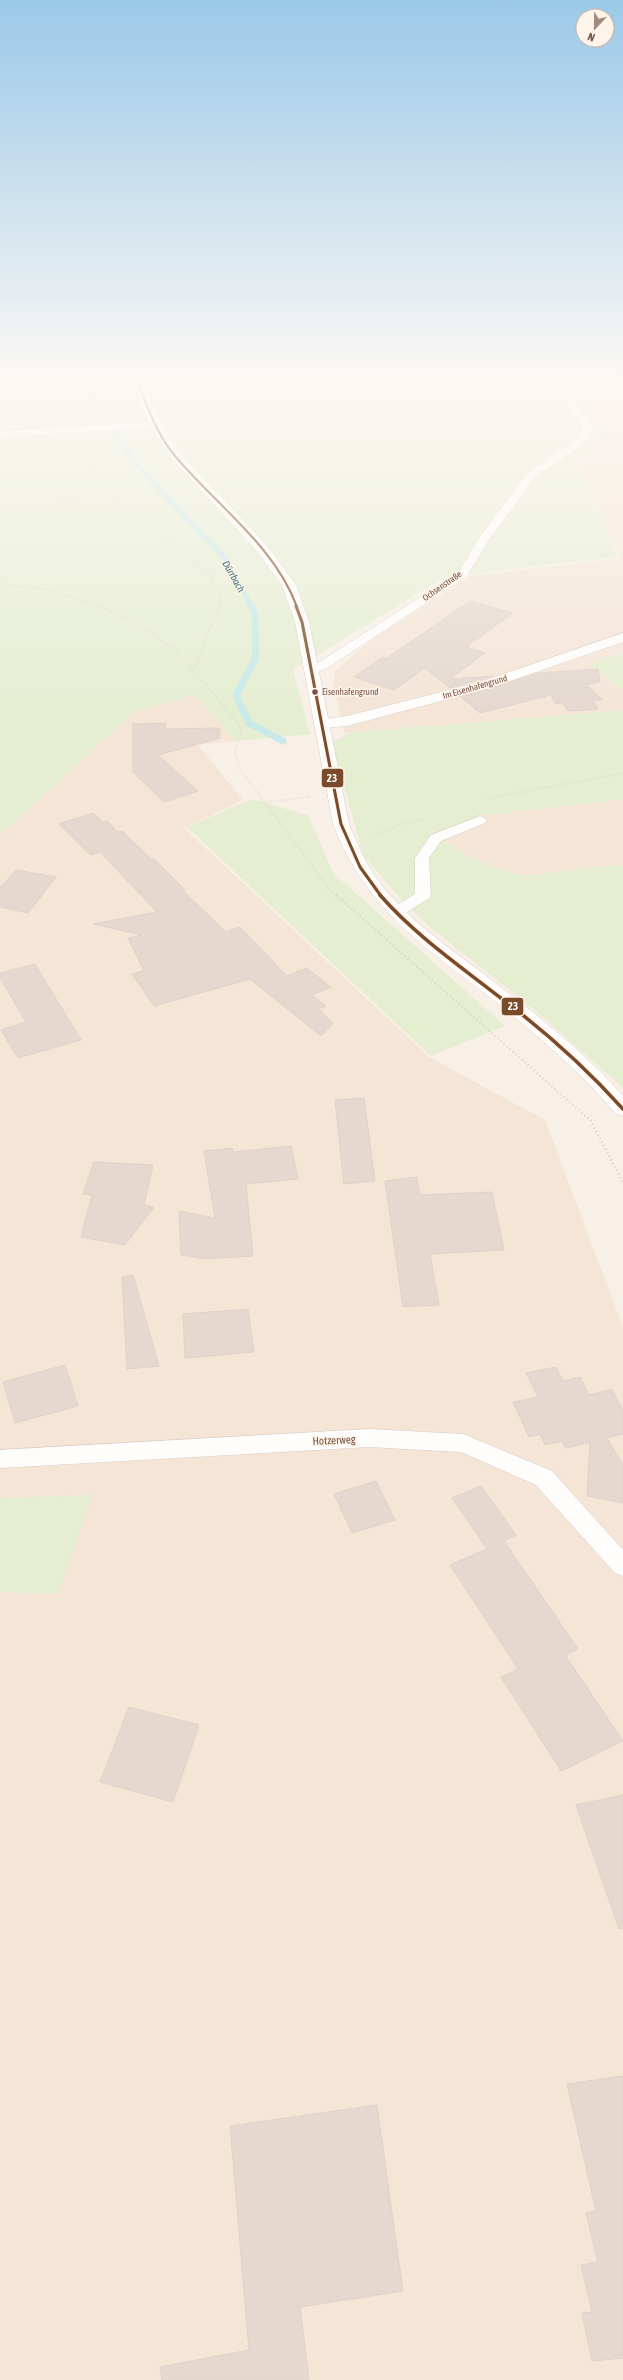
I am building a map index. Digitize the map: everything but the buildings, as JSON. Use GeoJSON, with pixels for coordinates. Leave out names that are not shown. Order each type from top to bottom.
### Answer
{"type":"FeatureCollection","features":[{"type":"Feature","properties":{"kind":"street"},"geometry":{"type":"LineString","coordinates":[[211,494],[261,547],[289,585],[302,622],[323,723],[334,794],[348,849],[361,872],[396,912],[423,936],[575,1058],[607,1089],[623,1110]]}},
{"type":"Feature","properties":{"kind":"street","name":"Im Eisenhafengrund"},"geometry":{"type":"LineString","coordinates":[[323,723],[347,721],[485,685],[623,637]]}},
{"type":"Feature","properties":{"kind":"lane","name":"Ochsenstraße"},"geometry":{"type":"LineString","coordinates":[[312,670],[325,664],[463,574],[483,540],[517,494]]}},
{"type":"Feature","properties":{"kind":"lane"},"geometry":{"type":"LineString","coordinates":[[396,912],[423,896],[422,858],[436,838],[480,820]]}},
{"type":"Feature","properties":{"kind":"lane","name":"Hotzerweg"},"geometry":{"type":"LineString","coordinates":[[0,1459],[369,1438],[463,1443],[544,1478],[623,1566]]}},
{"type":"Feature","properties":{"kind":"path"},"geometry":{"type":"LineString","coordinates":[[0,510],[54,504],[95,494]]}},
{"type":"Feature","properties":{"kind":"path"},"geometry":{"type":"LineString","coordinates":[[112,494],[208,574],[220,598],[213,624],[194,670]]}},
{"type":"Feature","properties":{"kind":"path"},"geometry":{"type":"LineString","coordinates":[[0,584],[51,590],[111,611],[156,635],[194,670],[242,729],[235,750]]}},
{"type":"Feature","properties":{"kind":"path"},"geometry":{"type":"LineString","coordinates":[[266,802],[334,794]]}},
{"type":"Feature","properties":{"kind":"shaded area"},"geometry":{"type":"Polygon","coordinates":[[[590,494],[623,494],[623,653],[588,665],[623,690],[623,710],[344,733],[333,684],[335,671],[371,640],[472,575],[621,558],[590,494]]]}},
{"type":"Feature","properties":{"kind":"shaded area"},"geometry":{"type":"Polygon","coordinates":[[[195,694],[235,741],[198,745],[243,800],[184,828],[429,1057],[545,1120],[623,1327],[623,1553],[612,1563],[623,1576],[623,2380],[0,2380],[0,835],[134,712],[195,694]]]}},
{"type":"Feature","properties":{"kind":"shaded area"},"geometry":{"type":"Polygon","coordinates":[[[623,799],[623,864],[522,876],[475,860],[430,833],[484,815],[623,799]]]}},
{"type":"Feature","properties":{"kind":"green space"},"geometry":{"type":"Polygon","coordinates":[[[0,494],[589,494],[619,557],[445,577],[293,670],[310,734],[235,741],[195,694],[134,712],[0,835],[0,494]]]}},
{"type":"Feature","properties":{"kind":"green space"},"geometry":{"type":"Polygon","coordinates":[[[623,653],[623,690],[588,665],[623,653]]]}},
{"type":"Feature","properties":{"kind":"green space"},"geometry":{"type":"Polygon","coordinates":[[[623,710],[623,799],[484,815],[430,833],[475,860],[522,876],[623,864],[623,1088],[543,1017],[425,923],[399,897],[363,855],[332,742],[352,732],[623,710]]]}},
{"type":"Feature","properties":{"kind":"green space"},"geometry":{"type":"Polygon","coordinates":[[[251,799],[308,815],[333,873],[505,1026],[431,1056],[187,827],[251,799]]]}},
{"type":"Feature","properties":{"kind":"green space"},"geometry":{"type":"Polygon","coordinates":[[[93,1495],[58,1594],[0,1592],[0,1498],[93,1495]]]}},
{"type":"Feature","properties":{"kind":"waterway","name":"Dürrbach"},"geometry":{"type":"LineString","coordinates":[[164,494],[226,559],[251,607]]}},
{"type":"Feature","properties":{"kind":"waterway","name":"Dürrbach"},"geometry":{"type":"LineString","coordinates":[[251,606],[255,614],[256,658],[236,695],[249,723],[283,741]]}},
{"type":"Feature","properties":{"kind":"transit line","name":"23"},"geometry":{"type":"LineString","coordinates":[[211,494],[261,547],[289,585],[302,622],[341,824],[354,855],[364,873],[377,892],[410,926],[428,942],[519,1011],[550,1037],[581,1064],[623,1109]]}},
{"type":"Feature","properties":{"kind":"place","name":"Eisenhafengrund"},"geometry":{"type":"Point","coordinates":[315,692]}}]}
